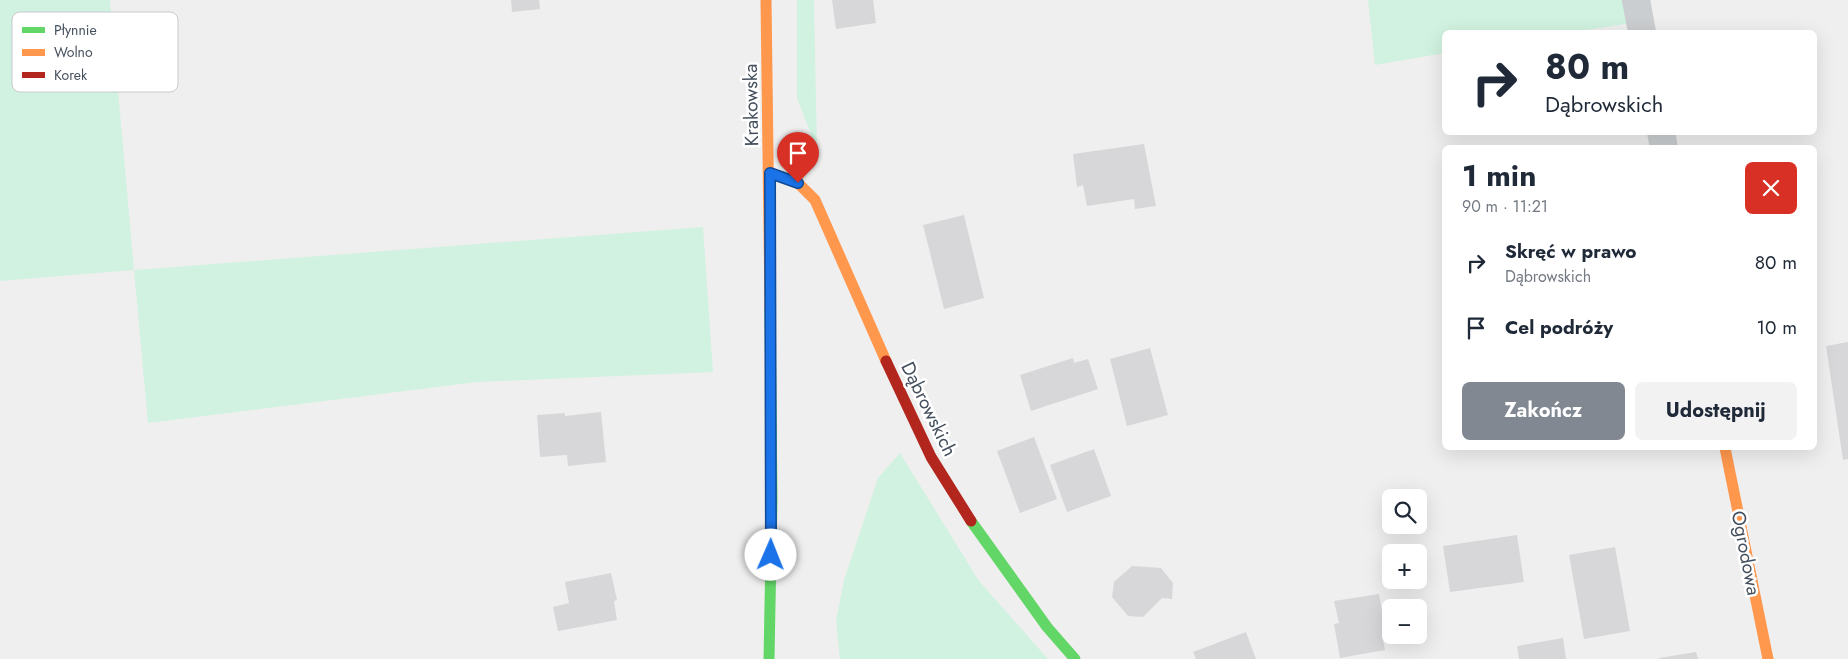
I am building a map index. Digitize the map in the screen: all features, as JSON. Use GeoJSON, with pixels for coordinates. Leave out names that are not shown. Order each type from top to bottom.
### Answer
{"type":"FeatureCollection","features":[{"type":"Feature","properties":{"kind":"street","name":"Krakowska"},"geometry":{"type":"LineString","coordinates":[[766,0],[770,173],[772,499],[769,659]]}},
{"type":"Feature","properties":{"kind":"street"},"geometry":{"type":"LineString","coordinates":[[1636,0],[1642,30]]}},
{"type":"Feature","properties":{"kind":"street","name":"Dąbrowskich"},"geometry":{"type":"LineString","coordinates":[[770,173],[798,183],[815,200],[877,342],[931,457],[976,530],[1047,627],[1075,659]]}},
{"type":"Feature","properties":{"kind":"street","name":"Ogrodowa"},"geometry":{"type":"LineString","coordinates":[[1725,450],[1768,659]]}},
{"type":"Feature","properties":{"kind":"green space"},"geometry":{"type":"Polygon","coordinates":[[[0,0],[110,0],[111,12],[12,12],[12,92],[118,92],[134,270],[0,281],[0,0]]]}},
{"type":"Feature","properties":{"kind":"green space"},"geometry":{"type":"Polygon","coordinates":[[[797,0],[814,0],[817,150],[797,98],[797,0]]]}},
{"type":"Feature","properties":{"kind":"green space"},"geometry":{"type":"Polygon","coordinates":[[[1368,0],[1627,0],[1632,23],[1586,30],[1442,30],[1442,54],[1375,65],[1368,0]]]}},
{"type":"Feature","properties":{"kind":"green space"},"geometry":{"type":"Polygon","coordinates":[[[703,227],[713,372],[477,382],[148,423],[134,270],[703,227]]]}},
{"type":"Feature","properties":{"kind":"green space"},"geometry":{"type":"Polygon","coordinates":[[[900,453],[979,581],[1048,659],[840,659],[836,621],[844,580],[878,478],[900,453]]]}},
{"type":"Feature","properties":{"kind":"building"},"geometry":{"type":"Polygon","coordinates":[[[511,0],[539,0],[540,9],[512,12],[511,0]]]}},
{"type":"Feature","properties":{"kind":"building"},"geometry":{"type":"Polygon","coordinates":[[[832,0],[873,0],[876,23],[836,29],[832,0]]]}},
{"type":"Feature","properties":{"kind":"building"},"geometry":{"type":"Polygon","coordinates":[[[1144,144],[1156,206],[1135,209],[1134,199],[1087,206],[1083,185],[1077,187],[1073,154],[1144,144]]]}},
{"type":"Feature","properties":{"kind":"building"},"geometry":{"type":"Polygon","coordinates":[[[964,215],[984,298],[944,309],[923,225],[964,215]]]}},
{"type":"Feature","properties":{"kind":"building"},"geometry":{"type":"Polygon","coordinates":[[[1848,342],[1848,459],[1843,460],[1826,346],[1848,342]]]}},
{"type":"Feature","properties":{"kind":"building"},"geometry":{"type":"Polygon","coordinates":[[[1150,348],[1168,415],[1127,426],[1110,359],[1150,348]]]}},
{"type":"Feature","properties":{"kind":"building"},"geometry":{"type":"Polygon","coordinates":[[[1073,358],[1074,363],[1088,359],[1098,389],[1031,411],[1020,375],[1073,358]]]}},
{"type":"Feature","properties":{"kind":"building"},"geometry":{"type":"Polygon","coordinates":[[[601,412],[606,462],[568,466],[567,455],[540,457],[537,415],[565,413],[565,416],[601,412]]]}},
{"type":"Feature","properties":{"kind":"building"},"geometry":{"type":"Polygon","coordinates":[[[1034,437],[1057,499],[1020,513],[997,451],[1034,437]]]}},
{"type":"Feature","properties":{"kind":"building"},"geometry":{"type":"Polygon","coordinates":[[[1094,449],[1111,496],[1067,512],[1050,465],[1094,449]]]}},
{"type":"Feature","properties":{"kind":"building"},"geometry":{"type":"Polygon","coordinates":[[[1517,535],[1524,582],[1450,592],[1443,546],[1517,535]]]}},
{"type":"Feature","properties":{"kind":"building"},"geometry":{"type":"Polygon","coordinates":[[[1615,547],[1630,631],[1584,639],[1569,555],[1615,547]]]}},
{"type":"Feature","properties":{"kind":"building"},"geometry":{"type":"Polygon","coordinates":[[[1132,566],[1161,568],[1173,583],[1172,599],[1162,598],[1143,617],[1128,616],[1112,597],[1114,582],[1132,566]]]}},
{"type":"Feature","properties":{"kind":"building"},"geometry":{"type":"Polygon","coordinates":[[[611,573],[617,600],[614,601],[617,620],[558,631],[553,607],[569,603],[565,582],[611,573]]]}},
{"type":"Feature","properties":{"kind":"building"},"geometry":{"type":"Polygon","coordinates":[[[1379,594],[1382,610],[1382,644],[1384,644],[1385,650],[1340,658],[1334,624],[1339,623],[1334,601],[1379,594]]]}},
{"type":"Feature","properties":{"kind":"building"},"geometry":{"type":"Polygon","coordinates":[[[1246,632],[1256,659],[1196,659],[1193,652],[1246,632]]]}},
{"type":"Feature","properties":{"kind":"building"},"geometry":{"type":"Polygon","coordinates":[[[1563,638],[1566,659],[1519,659],[1517,646],[1563,638]]]}},
{"type":"Feature","properties":{"kind":"building"},"geometry":{"type":"Polygon","coordinates":[[[1696,652],[1698,659],[1659,659],[1659,658],[1696,652]]]}},
{"type":"Feature","properties":{"kind":"traffic: fast"},"geometry":{"type":"LineString","coordinates":[[769,659],[772,499],[770,309]]}},
{"type":"Feature","properties":{"kind":"traffic: fast"},"geometry":{"type":"LineString","coordinates":[[971,521],[1047,627],[1075,659]]}},
{"type":"Feature","properties":{"kind":"traffic: slow"},"geometry":{"type":"LineString","coordinates":[[766,0],[770,309]]}},
{"type":"Feature","properties":{"kind":"traffic: slow"},"geometry":{"type":"LineString","coordinates":[[770,173],[798,183],[815,200],[886,361]]}},
{"type":"Feature","properties":{"kind":"traffic: slow"},"geometry":{"type":"LineString","coordinates":[[1725,450],[1768,659]]}},
{"type":"Feature","properties":{"kind":"traffic: jam"},"geometry":{"type":"LineString","coordinates":[[886,361],[931,457],[971,521]]}},
{"type":"Feature","properties":{"kind":"route"},"geometry":{"type":"LineString","coordinates":[[771,555],[770,173],[798,183]]}}]}
